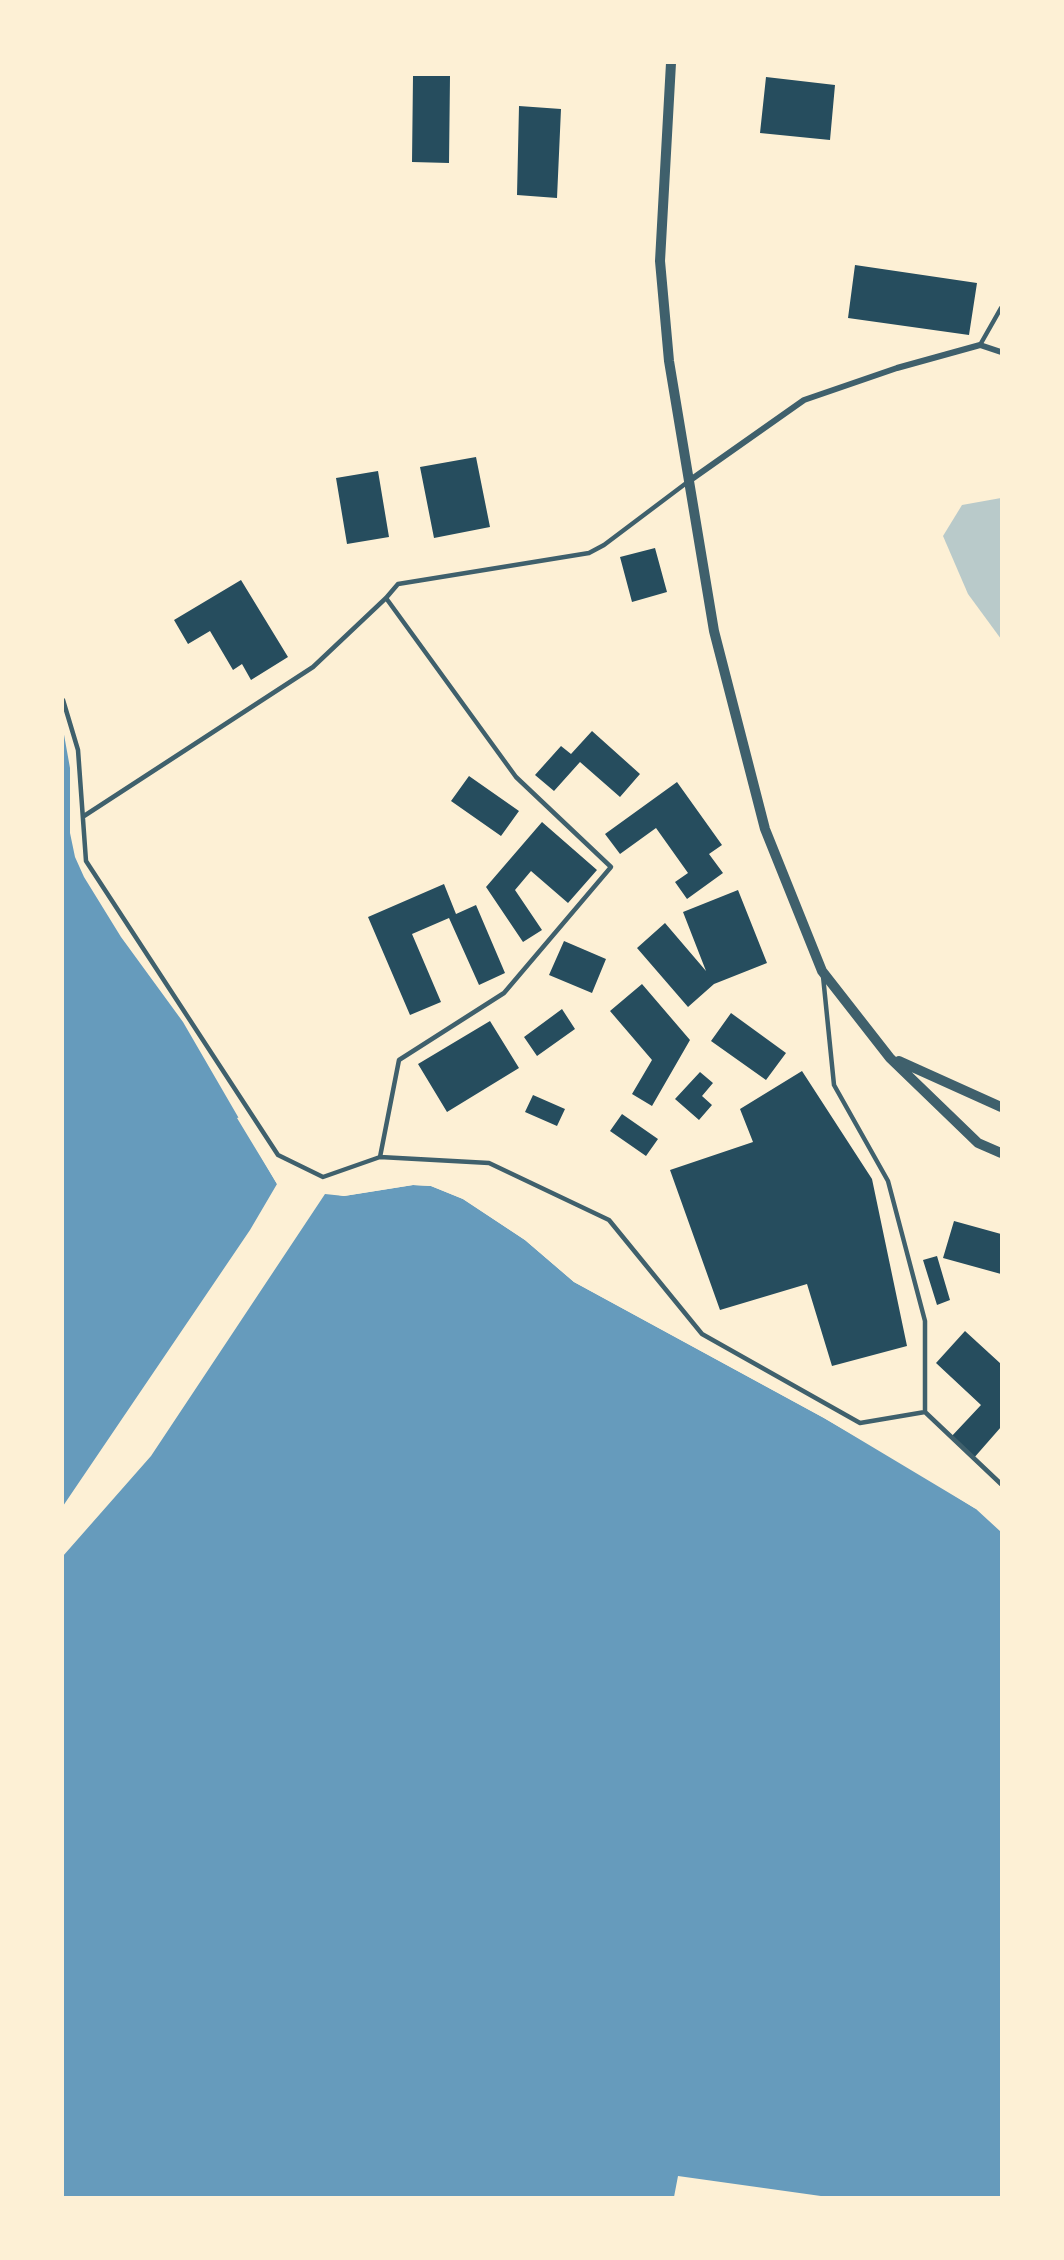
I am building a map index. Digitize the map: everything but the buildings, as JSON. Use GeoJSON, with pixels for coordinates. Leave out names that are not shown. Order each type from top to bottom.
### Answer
{"type":"FeatureCollection","features":[{"type":"Feature","properties":{"kind":"street"},"geometry":{"type":"LineString","coordinates":[[671,63],[660,261],[669,361],[714,631],[765,829],[822,971],[890,1058],[978,1143],[1001,1153]]}},
{"type":"Feature","properties":{"kind":"street"},"geometry":{"type":"LineString","coordinates":[[688,481],[804,400],[897,368],[980,345],[1001,352]]}},
{"type":"Feature","properties":{"kind":"street"},"geometry":{"type":"LineString","coordinates":[[890,1058],[1001,1107]]}},
{"type":"Feature","properties":{"kind":"lane"},"geometry":{"type":"LineString","coordinates":[[980,345],[1001,308]]}},
{"type":"Feature","properties":{"kind":"lane"},"geometry":{"type":"LineString","coordinates":[[84,816],[313,667],[398,584],[589,553],[604,545],[688,481]]}},
{"type":"Feature","properties":{"kind":"lane"},"geometry":{"type":"LineString","coordinates":[[380,1157],[399,1060],[504,993],[611,867],[516,777],[386,598]]}},
{"type":"Feature","properties":{"kind":"lane"},"geometry":{"type":"LineString","coordinates":[[63,700],[78,750],[86,861],[278,1155],[322,1177],[380,1157],[489,1163],[609,1220],[702,1334],[860,1423],[925,1412]]}},
{"type":"Feature","properties":{"kind":"lane"},"geometry":{"type":"LineString","coordinates":[[822,971],[834,1085],[888,1181],[925,1321],[925,1412],[1001,1484]]}},
{"type":"Feature","properties":{"kind":"shaded area"},"geometry":{"type":"Polygon","coordinates":[[[1001,498],[1001,639],[968,594],[943,536],[962,505],[1001,498]]]}},
{"type":"Feature","properties":{"kind":"water"},"geometry":{"type":"Polygon","coordinates":[[[63,729],[70,768],[70,833],[75,857],[84,877],[121,937],[183,1022],[277,1184],[344,1196],[413,1185],[431,1186],[463,1199],[525,1240],[574,1282],[824,1418],[914,1470],[976,1509],[1001,1532],[1001,2197],[63,2197],[63,729]]]}},
{"type":"Feature","properties":{"kind":"pier"},"geometry":{"type":"Polygon","coordinates":[[[240,1117],[279,1181],[344,1193],[413,1182],[431,1184],[465,1197],[527,1238],[576,1280],[916,1468],[973,1503],[976,1509],[824,1418],[574,1282],[525,1240],[463,1199],[431,1186],[413,1185],[344,1196],[325,1194],[151,1456],[63,1556],[63,1506],[250,1230],[277,1184],[237,1118],[240,1117]]]}},
{"type":"Feature","properties":{"kind":"pier"},"geometry":{"type":"Polygon","coordinates":[[[678,2176],[828,2197],[674,2197],[678,2176]]]}}]}
